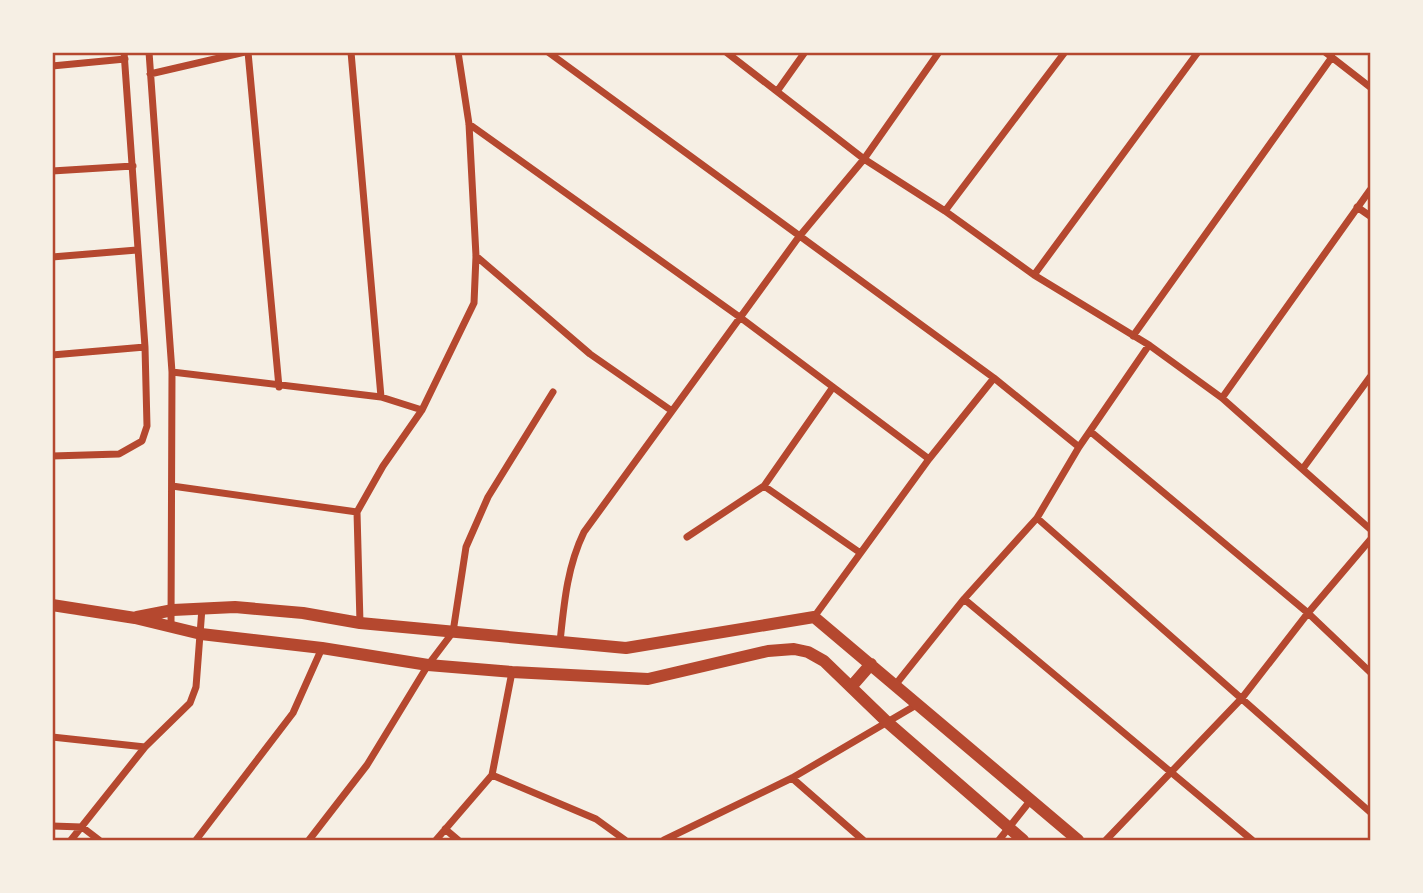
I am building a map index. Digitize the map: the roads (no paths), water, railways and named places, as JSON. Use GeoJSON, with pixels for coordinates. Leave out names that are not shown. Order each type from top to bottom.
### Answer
{"type":"FeatureCollection","features":[{"type":"Feature","properties":{"kind":"street"},"geometry":{"type":"LineString","coordinates":[[149,52],[172,372],[171,628]]}},
{"type":"Feature","properties":{"kind":"street"},"geometry":{"type":"LineString","coordinates":[[150,74],[247,52],[279,387]]}},
{"type":"Feature","properties":{"kind":"street"},"geometry":{"type":"LineString","coordinates":[[351,52],[380,397]]}},
{"type":"Feature","properties":{"kind":"street"},"geometry":{"type":"LineString","coordinates":[[360,623],[358,512],[383,466],[422,410],[474,303],[476,256],[469,124],[458,52]]}},
{"type":"Feature","properties":{"kind":"street"},"geometry":{"type":"LineString","coordinates":[[548,52],[798,238],[994,379],[1079,447]]}},
{"type":"Feature","properties":{"kind":"street"},"geometry":{"type":"LineString","coordinates":[[726,52],[864,159],[945,211],[1034,275],[1149,345],[1222,398],[1304,467],[1370,529]]}},
{"type":"Feature","properties":{"kind":"street"},"geometry":{"type":"LineString","coordinates":[[778,90],[805,52]]}},
{"type":"Feature","properties":{"kind":"street"},"geometry":{"type":"LineString","coordinates":[[560,642],[565,591],[574,554],[584,533],[798,238],[864,159],[939,52]]}},
{"type":"Feature","properties":{"kind":"street"},"geometry":{"type":"LineString","coordinates":[[945,211],[1065,52]]}},
{"type":"Feature","properties":{"kind":"street"},"geometry":{"type":"LineString","coordinates":[[1034,275],[1198,52]]}},
{"type":"Feature","properties":{"kind":"street"},"geometry":{"type":"LineString","coordinates":[[1133,336],[1329,55],[1370,87]]}},
{"type":"Feature","properties":{"kind":"street"},"geometry":{"type":"LineString","coordinates":[[52,66],[125,56],[145,347],[147,426],[142,441],[119,454],[52,456]]}},
{"type":"Feature","properties":{"kind":"street"},"geometry":{"type":"LineString","coordinates":[[469,124],[741,318],[929,460]]}},
{"type":"Feature","properties":{"kind":"street"},"geometry":{"type":"LineString","coordinates":[[52,171],[133,166]]}},
{"type":"Feature","properties":{"kind":"street"},"geometry":{"type":"LineString","coordinates":[[1222,398],[1370,190]]}},
{"type":"Feature","properties":{"kind":"street"},"geometry":{"type":"LineString","coordinates":[[1357,207],[1370,216]]}},
{"type":"Feature","properties":{"kind":"street"},"geometry":{"type":"LineString","coordinates":[[52,257],[137,250]]}},
{"type":"Feature","properties":{"kind":"street"},"geometry":{"type":"LineString","coordinates":[[476,256],[590,354],[673,411]]}},
{"type":"Feature","properties":{"kind":"street"},"geometry":{"type":"LineString","coordinates":[[896,684],[964,599],[1037,518],[1079,447],[1149,345]]}},
{"type":"Feature","properties":{"kind":"street"},"geometry":{"type":"LineString","coordinates":[[52,355],[145,347]]}},
{"type":"Feature","properties":{"kind":"street"},"geometry":{"type":"LineString","coordinates":[[172,372],[279,387],[380,397],[422,410]]}},
{"type":"Feature","properties":{"kind":"street"},"geometry":{"type":"LineString","coordinates":[[1304,467],[1370,377]]}},
{"type":"Feature","properties":{"kind":"street"},"geometry":{"type":"LineString","coordinates":[[135,618],[173,610],[202,608],[303,614],[360,623],[626,648],[814,617],[859,552],[994,379]]}},
{"type":"Feature","properties":{"kind":"street"},"geometry":{"type":"LineString","coordinates":[[687,537],[764,486],[833,387]]}},
{"type":"Feature","properties":{"kind":"street"},"geometry":{"type":"LineString","coordinates":[[309,841],[367,765],[428,665],[453,632],[466,547],[488,497],[553,391]]}},
{"type":"Feature","properties":{"kind":"street"},"geometry":{"type":"LineString","coordinates":[[1091,432],[1308,613],[1370,672]]}},
{"type":"Feature","properties":{"kind":"street"},"geometry":{"type":"LineString","coordinates":[[172,486],[358,512]]}},
{"type":"Feature","properties":{"kind":"street"},"geometry":{"type":"LineString","coordinates":[[764,486],[859,552]]}},
{"type":"Feature","properties":{"kind":"street"},"geometry":{"type":"LineString","coordinates":[[1037,518],[1370,812]]}},
{"type":"Feature","properties":{"kind":"street"},"geometry":{"type":"LineString","coordinates":[[1106,841],[1242,698],[1308,613],[1370,540]]}},
{"type":"Feature","properties":{"kind":"street"},"geometry":{"type":"LineString","coordinates":[[964,599],[1252,841]]}},
{"type":"Feature","properties":{"kind":"street"},"geometry":{"type":"LineString","coordinates":[[52,605],[135,618],[201,634],[322,648],[428,665],[512,672],[648,679],[768,651],[794,649],[824,661],[886,721],[1023,841]]}},
{"type":"Feature","properties":{"kind":"street"},"geometry":{"type":"LineString","coordinates":[[71,841],[145,747],[190,703],[196,687],[202,608]]}},
{"type":"Feature","properties":{"kind":"street"},"geometry":{"type":"LineString","coordinates":[[814,617],[1078,841]]}},
{"type":"Feature","properties":{"kind":"street"},"geometry":{"type":"LineString","coordinates":[[196,841],[293,713],[322,648]]}},
{"type":"Feature","properties":{"kind":"street"},"geometry":{"type":"LineString","coordinates":[[851,687],[871,664]]}},
{"type":"Feature","properties":{"kind":"street"},"geometry":{"type":"LineString","coordinates":[[436,841],[492,775],[512,672]]}},
{"type":"Feature","properties":{"kind":"street"},"geometry":{"type":"LineString","coordinates":[[664,841],[792,778],[919,704]]}},
{"type":"Feature","properties":{"kind":"street"},"geometry":{"type":"LineString","coordinates":[[52,737],[145,747]]}},
{"type":"Feature","properties":{"kind":"street"},"geometry":{"type":"LineString","coordinates":[[492,775],[596,819],[625,841]]}},
{"type":"Feature","properties":{"kind":"street"},"geometry":{"type":"LineString","coordinates":[[792,778],[863,841]]}},
{"type":"Feature","properties":{"kind":"street"},"geometry":{"type":"LineString","coordinates":[[999,841],[1030,801]]}},
{"type":"Feature","properties":{"kind":"street"},"geometry":{"type":"LineString","coordinates":[[52,826],[82,827],[99,841]]}},
{"type":"Feature","properties":{"kind":"street"},"geometry":{"type":"LineString","coordinates":[[445,829],[458,841]]}}]}
